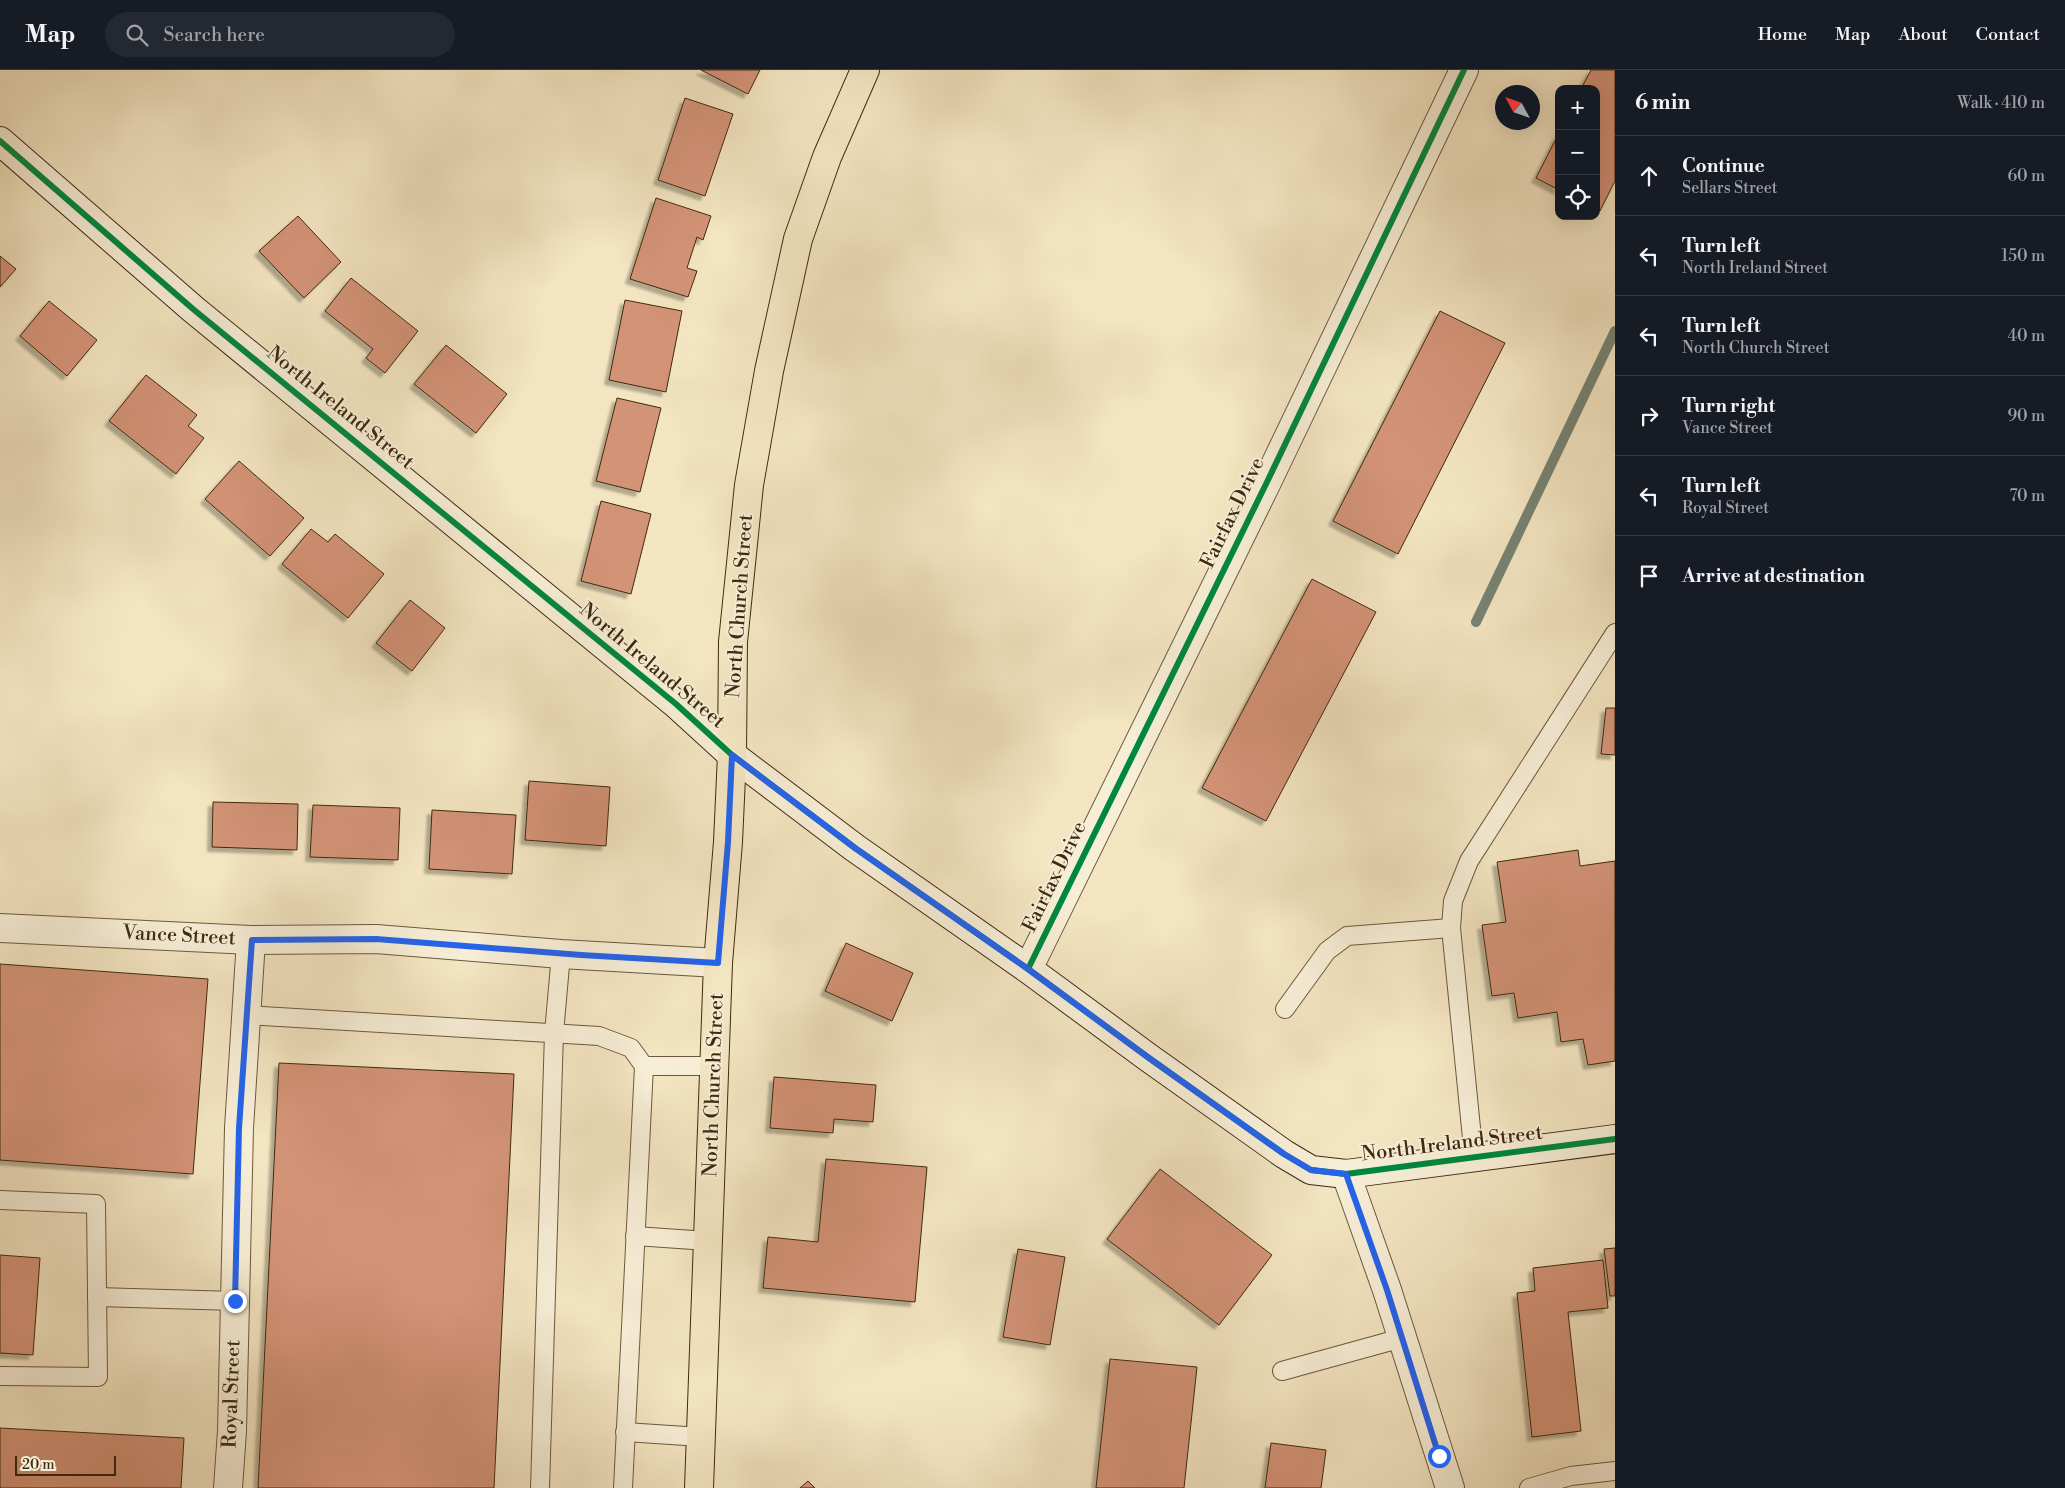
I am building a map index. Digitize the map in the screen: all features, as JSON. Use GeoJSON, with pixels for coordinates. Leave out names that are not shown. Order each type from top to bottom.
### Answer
{"type":"FeatureCollection","features":[{"type":"Feature","properties":{"kind":"main road","name":"North Church Street"},"geometry":{"type":"LineString","coordinates":[[699,1488],[718,963],[728,842],[732,755],[734,632],[749,485],[768,371],[798,239],[827,157],[864,70]]}},
{"type":"Feature","properties":{"kind":"street","name":"Fairfax Drive"},"geometry":{"type":"LineString","coordinates":[[1028,969],[1267,482],[1464,70]]}},
{"type":"Feature","properties":{"kind":"street","name":"North Ireland Street"},"geometry":{"type":"LineString","coordinates":[[0,142],[193,309],[676,704],[732,755],[855,848],[1028,969],[1284,1154],[1311,1170],[1346,1174],[1615,1139]]}},
{"type":"Feature","properties":{"kind":"street","name":"Vance Street"},"geometry":{"type":"LineString","coordinates":[[0,928],[252,940],[376,939],[561,954],[718,963]]}},
{"type":"Feature","properties":{"kind":"street","name":"Royal Street"},"geometry":{"type":"LineString","coordinates":[[228,1488],[232,1431],[239,1128],[252,940]]}},
{"type":"Feature","properties":{"kind":"street"},"geometry":{"type":"LineString","coordinates":[[1346,1174],[1402,1338],[1450,1488]]}},
{"type":"Feature","properties":{"kind":"lane"},"geometry":{"type":"LineString","coordinates":[[1474,1158],[1451,928],[1453,901],[1469,861],[1615,633]]}},
{"type":"Feature","properties":{"kind":"lane"},"geometry":{"type":"LineString","coordinates":[[1285,1009],[1328,951],[1347,936],[1451,928]]}},
{"type":"Feature","properties":{"kind":"lane"},"geometry":{"type":"LineString","coordinates":[[540,1488],[554,1033],[561,954]]}},
{"type":"Feature","properties":{"kind":"lane"},"geometry":{"type":"LineString","coordinates":[[246,1015],[599,1036],[631,1048],[644,1066],[623,1488]]}},
{"type":"Feature","properties":{"kind":"lane"},"geometry":{"type":"LineString","coordinates":[[644,1066],[714,1066]]}},
{"type":"Feature","properties":{"kind":"lane"},"geometry":{"type":"LineString","coordinates":[[0,1200],[96,1204],[98,1377],[0,1376]]}},
{"type":"Feature","properties":{"kind":"lane"},"geometry":{"type":"LineString","coordinates":[[635,1236],[708,1241]]}},
{"type":"Feature","properties":{"kind":"lane"},"geometry":{"type":"LineString","coordinates":[[97,1297],[235,1301]]}},
{"type":"Feature","properties":{"kind":"lane"},"geometry":{"type":"LineString","coordinates":[[1282,1371],[1402,1338]]}},
{"type":"Feature","properties":{"kind":"lane"},"geometry":{"type":"LineString","coordinates":[[625,1432],[701,1438]]}},
{"type":"Feature","properties":{"kind":"lane"},"geometry":{"type":"LineString","coordinates":[[1529,1488],[1571,1476],[1615,1471]]}},
{"type":"Feature","properties":{"kind":"building"},"geometry":{"type":"Polygon","coordinates":[[[701,70],[760,70],[748,94],[701,70]]]}},
{"type":"Feature","properties":{"kind":"building"},"geometry":{"type":"Polygon","coordinates":[[[1591,70],[1615,70],[1615,181],[1600,211],[1600,85],[1583,85],[1591,70]]]}},
{"type":"Feature","properties":{"kind":"building"},"geometry":{"type":"Polygon","coordinates":[[[685,98],[733,114],[705,196],[658,180],[685,98]]]}},
{"type":"Feature","properties":{"kind":"building"},"geometry":{"type":"Polygon","coordinates":[[[1555,141],[1555,188],[1536,178],[1555,141]]]}},
{"type":"Feature","properties":{"kind":"building"},"geometry":{"type":"Polygon","coordinates":[[[656,198],[711,216],[703,240],[697,237],[687,268],[697,271],[688,297],[630,279],[656,198]]]}},
{"type":"Feature","properties":{"kind":"building"},"geometry":{"type":"Polygon","coordinates":[[[298,216],[341,262],[304,298],[259,251],[298,216]]]}},
{"type":"Feature","properties":{"kind":"building"},"geometry":{"type":"Polygon","coordinates":[[[0,256],[16,269],[0,287],[0,256]]]}},
{"type":"Feature","properties":{"kind":"building"},"geometry":{"type":"Polygon","coordinates":[[[351,278],[418,331],[385,373],[366,358],[373,349],[325,311],[351,278]]]}},
{"type":"Feature","properties":{"kind":"building"},"geometry":{"type":"Polygon","coordinates":[[[625,300],[682,311],[666,392],[609,380],[625,300]]]}},
{"type":"Feature","properties":{"kind":"building"},"geometry":{"type":"Polygon","coordinates":[[[49,301],[97,340],[67,376],[20,336],[49,301]]]}},
{"type":"Feature","properties":{"kind":"building"},"geometry":{"type":"Polygon","coordinates":[[[1440,311],[1505,343],[1398,554],[1333,521],[1440,311]]]}},
{"type":"Feature","properties":{"kind":"building"},"geometry":{"type":"Polygon","coordinates":[[[446,345],[507,394],[476,433],[414,384],[446,345]]]}},
{"type":"Feature","properties":{"kind":"building"},"geometry":{"type":"Polygon","coordinates":[[[146,375],[197,415],[188,426],[204,438],[176,474],[109,421],[146,375]]]}},
{"type":"Feature","properties":{"kind":"building"},"geometry":{"type":"Polygon","coordinates":[[[617,398],[661,408],[640,492],[596,481],[617,398]]]}},
{"type":"Feature","properties":{"kind":"building"},"geometry":{"type":"Polygon","coordinates":[[[239,461],[304,518],[270,556],[205,499],[239,461]]]}},
{"type":"Feature","properties":{"kind":"building"},"geometry":{"type":"Polygon","coordinates":[[[601,501],[651,514],[631,594],[581,581],[601,501]]]}},
{"type":"Feature","properties":{"kind":"building"},"geometry":{"type":"Polygon","coordinates":[[[311,529],[328,542],[335,534],[384,574],[348,618],[282,564],[311,529]]]}},
{"type":"Feature","properties":{"kind":"building"},"geometry":{"type":"Polygon","coordinates":[[[1312,579],[1376,612],[1266,821],[1202,788],[1312,579]]]}},
{"type":"Feature","properties":{"kind":"building"},"geometry":{"type":"Polygon","coordinates":[[[410,600],[445,628],[412,671],[376,643],[410,600]]]}},
{"type":"Feature","properties":{"kind":"building"},"geometry":{"type":"Polygon","coordinates":[[[1606,708],[1615,708],[1615,755],[1601,754],[1606,708]]]}},
{"type":"Feature","properties":{"kind":"building"},"geometry":{"type":"Polygon","coordinates":[[[529,781],[610,787],[606,846],[525,840],[529,781]]]}},
{"type":"Feature","properties":{"kind":"building"},"geometry":{"type":"Polygon","coordinates":[[[213,802],[298,804],[297,850],[212,847],[213,802]]]}},
{"type":"Feature","properties":{"kind":"building"},"geometry":{"type":"Polygon","coordinates":[[[313,805],[400,808],[398,860],[310,857],[313,805]]]}},
{"type":"Feature","properties":{"kind":"building"},"geometry":{"type":"Polygon","coordinates":[[[432,810],[516,815],[512,874],[429,869],[432,810]]]}},
{"type":"Feature","properties":{"kind":"building"},"geometry":{"type":"Polygon","coordinates":[[[1578,850],[1580,866],[1615,861],[1615,1061],[1588,1065],[1583,1039],[1561,1042],[1557,1012],[1518,1018],[1514,993],[1492,996],[1482,925],[1506,922],[1497,862],[1578,850]]]}},
{"type":"Feature","properties":{"kind":"building"},"geometry":{"type":"Polygon","coordinates":[[[846,943],[913,973],[892,1021],[825,991],[846,943]]]}},
{"type":"Feature","properties":{"kind":"building"},"geometry":{"type":"Polygon","coordinates":[[[0,964],[208,979],[193,1174],[0,1160],[0,964]]]}},
{"type":"Feature","properties":{"kind":"building"},"geometry":{"type":"Polygon","coordinates":[[[279,1063],[514,1074],[494,1488],[258,1488],[279,1063]]]}},
{"type":"Feature","properties":{"kind":"building"},"geometry":{"type":"Polygon","coordinates":[[[774,1077],[876,1085],[873,1122],[834,1119],[833,1133],[770,1128],[774,1077]]]}},
{"type":"Feature","properties":{"kind":"building"},"geometry":{"type":"Polygon","coordinates":[[[826,1159],[927,1167],[915,1302],[763,1288],[768,1237],[818,1242],[826,1159]]]}},
{"type":"Feature","properties":{"kind":"building"},"geometry":{"type":"Polygon","coordinates":[[[1160,1169],[1272,1255],[1219,1325],[1107,1239],[1160,1169]]]}},
{"type":"Feature","properties":{"kind":"building"},"geometry":{"type":"Polygon","coordinates":[[[1615,1248],[1615,1296],[1610,1296],[1604,1249],[1615,1248]]]}},
{"type":"Feature","properties":{"kind":"building"},"geometry":{"type":"Polygon","coordinates":[[[1018,1249],[1065,1257],[1050,1345],[1003,1337],[1018,1249]]]}},
{"type":"Feature","properties":{"kind":"building"},"geometry":{"type":"Polygon","coordinates":[[[0,1255],[40,1258],[33,1355],[0,1353],[0,1255]]]}},
{"type":"Feature","properties":{"kind":"building"},"geometry":{"type":"Polygon","coordinates":[[[1603,1260],[1608,1308],[1568,1312],[1581,1431],[1532,1437],[1517,1293],[1535,1291],[1533,1268],[1603,1260]]]}},
{"type":"Feature","properties":{"kind":"building"},"geometry":{"type":"Polygon","coordinates":[[[1110,1359],[1197,1367],[1184,1488],[1096,1488],[1110,1359]]]}},
{"type":"Feature","properties":{"kind":"building"},"geometry":{"type":"Polygon","coordinates":[[[0,1428],[184,1438],[181,1488],[0,1488],[0,1428]]]}},
{"type":"Feature","properties":{"kind":"building"},"geometry":{"type":"Polygon","coordinates":[[[1271,1443],[1326,1450],[1321,1488],[1265,1488],[1271,1443]]]}},
{"type":"Feature","properties":{"kind":"building"},"geometry":{"type":"Polygon","coordinates":[[[808,1481],[815,1488],[800,1488],[808,1481]]]}},
{"type":"Feature","properties":{"kind":"waterway"},"geometry":{"type":"LineString","coordinates":[[1476,622],[1615,331]]}},
{"type":"Feature","properties":{"kind":"cycle path"},"geometry":{"type":"LineString","coordinates":[[1028,969],[1267,482],[1464,70]]}},
{"type":"Feature","properties":{"kind":"cycle path"},"geometry":{"type":"LineString","coordinates":[[0,141],[193,309],[676,704],[732,755],[855,848],[1028,969],[1284,1154],[1311,1170],[1346,1174],[1615,1139]]}},
{"type":"Feature","properties":{"kind":"route"},"geometry":{"type":"LineString","coordinates":[[235,1301],[239,1128],[252,940],[376,939],[581,955],[718,963],[728,842],[732,755],[855,848],[1028,969],[1284,1154],[1311,1170],[1346,1174],[1387,1290],[1439,1456]]}}]}
